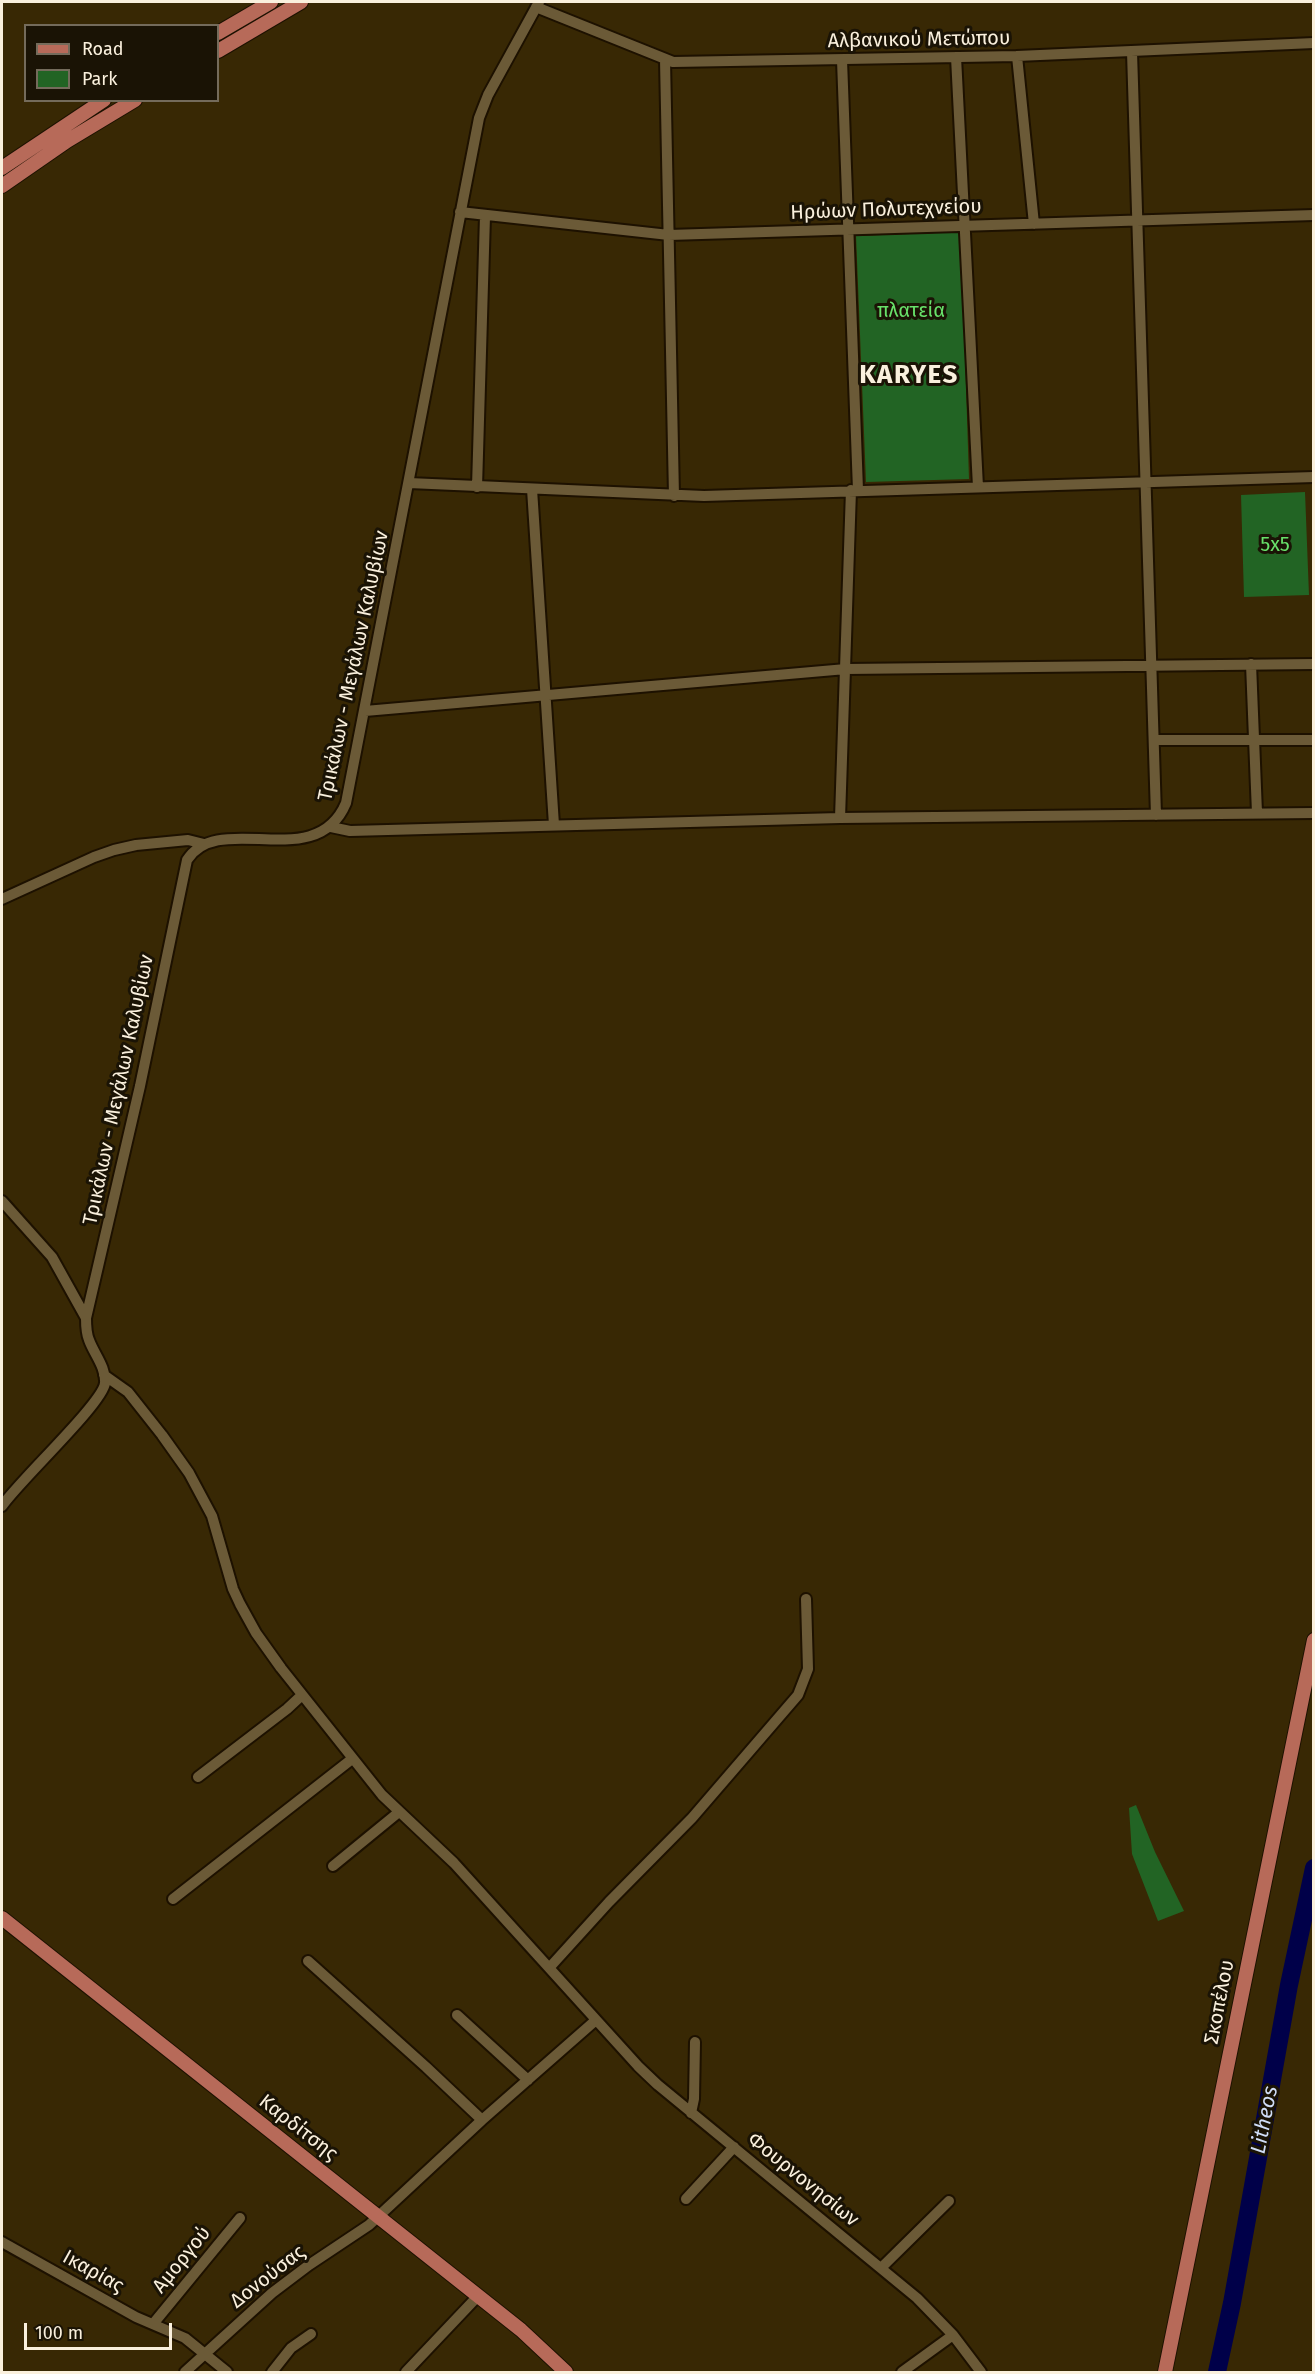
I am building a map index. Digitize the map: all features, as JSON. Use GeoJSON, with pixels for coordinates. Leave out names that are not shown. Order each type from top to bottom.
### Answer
{"type":"FeatureCollection","features":[{"type":"Feature","properties":{"kind":"main road"},"geometry":{"type":"LineString","coordinates":[[219,32],[271,2]]}},
{"type":"Feature","properties":{"kind":"main road"},"geometry":{"type":"LineString","coordinates":[[219,50],[301,2]]}},
{"type":"Feature","properties":{"kind":"main road"},"geometry":{"type":"LineString","coordinates":[[2,168],[101,102]]}},
{"type":"Feature","properties":{"kind":"main road"},"geometry":{"type":"LineString","coordinates":[[2,186],[67,141],[132,102]]}},
{"type":"Feature","properties":{"kind":"main road","name":"Σκοπέλου"},"geometry":{"type":"LineString","coordinates":[[1165,2373],[1314,1640]]}},
{"type":"Feature","properties":{"kind":"main road","name":"Καρδίτσης"},"geometry":{"type":"LineString","coordinates":[[2,1918],[521,2330],[566,2373]]}},
{"type":"Feature","properties":{"kind":"street","name":"Αλβανικού Μετώπου"},"geometry":{"type":"LineString","coordinates":[[537,4],[665,60],[688,63],[1017,56],[1314,43]]}},
{"type":"Feature","properties":{"kind":"street","name":"Τρικάλων - Μεγάλων Καλυβίων"},"geometry":{"type":"LineString","coordinates":[[104,1375],[88,1339],[86,1318],[135,1108],[183,873],[191,854],[204,844],[217,840],[305,837],[320,833],[337,821],[346,803],[481,110],[537,4]]}},
{"type":"Feature","properties":{"kind":"street"},"geometry":{"type":"LineString","coordinates":[[1132,52],[1156,815]]}},
{"type":"Feature","properties":{"kind":"street"},"geometry":{"type":"LineString","coordinates":[[1017,56],[1034,224]]}},
{"type":"Feature","properties":{"kind":"street"},"geometry":{"type":"LineString","coordinates":[[956,57],[978,487]]}},
{"type":"Feature","properties":{"kind":"street"},"geometry":{"type":"LineString","coordinates":[[665,60],[674,496]]}},
{"type":"Feature","properties":{"kind":"street"},"geometry":{"type":"LineString","coordinates":[[840,818],[854,490],[849,229],[842,60]]}},
{"type":"Feature","properties":{"kind":"street","name":"Ηρώων Πολυτεχνείου"},"geometry":{"type":"LineString","coordinates":[[460,212],[669,236],[1314,215]]}},
{"type":"Feature","properties":{"kind":"street"},"geometry":{"type":"LineString","coordinates":[[477,487],[485,216]]}},
{"type":"Feature","properties":{"kind":"street"},"geometry":{"type":"LineString","coordinates":[[410,483],[674,496],[1314,477]]}},
{"type":"Feature","properties":{"kind":"street"},"geometry":{"type":"LineString","coordinates":[[532,489],[554,825]]}},
{"type":"Feature","properties":{"kind":"street"},"geometry":{"type":"LineString","coordinates":[[1251,664],[1257,813]]}},
{"type":"Feature","properties":{"kind":"street"},"geometry":{"type":"LineString","coordinates":[[365,711],[846,669],[1314,664]]}},
{"type":"Feature","properties":{"kind":"street"},"geometry":{"type":"LineString","coordinates":[[1154,740],[1314,740]]}},
{"type":"Feature","properties":{"kind":"street"},"geometry":{"type":"LineString","coordinates":[[331,826],[350,831],[840,818],[1314,813]]}},
{"type":"Feature","properties":{"kind":"street"},"geometry":{"type":"LineString","coordinates":[[2,898],[94,856],[114,850],[136,845],[188,840],[201,841],[204,844]]}},
{"type":"Feature","properties":{"kind":"street"},"geometry":{"type":"LineString","coordinates":[[2,1201],[52,1257],[86,1318]]}},
{"type":"Feature","properties":{"kind":"street"},"geometry":{"type":"LineString","coordinates":[[2,1506],[18,1484],[97,1398],[104,1387],[104,1375]]}},
{"type":"Feature","properties":{"kind":"street","name":"Φουρνονησίων"},"geometry":{"type":"LineString","coordinates":[[104,1375],[128,1392],[189,1473],[212,1516],[233,1589],[256,1633],[382,1795],[454,1863],[645,2073],[930,2310],[953,2335],[981,2373]]}},
{"type":"Feature","properties":{"kind":"street"},"geometry":{"type":"LineString","coordinates":[[550,1967],[609,1902],[692,1818],[798,1695],[808,1669],[806,1599]]}},
{"type":"Feature","properties":{"kind":"street"},"geometry":{"type":"LineString","coordinates":[[198,1777],[288,1709],[302,1695]]}},
{"type":"Feature","properties":{"kind":"street"},"geometry":{"type":"LineString","coordinates":[[173,1899],[352,1759]]}},
{"type":"Feature","properties":{"kind":"street"},"geometry":{"type":"LineString","coordinates":[[333,1866],[399,1812]]}},
{"type":"Feature","properties":{"kind":"street"},"geometry":{"type":"LineString","coordinates":[[308,1961],[482,2120]]}},
{"type":"Feature","properties":{"kind":"street"},"geometry":{"type":"LineString","coordinates":[[457,2015],[528,2080]]}},
{"type":"Feature","properties":{"kind":"street","name":"Δονούσας"},"geometry":{"type":"LineString","coordinates":[[185,2373],[272,2293],[309,2265],[356,2235],[596,2020]]}},
{"type":"Feature","properties":{"kind":"street"},"geometry":{"type":"LineString","coordinates":[[691,2113],[694,2099],[695,2042]]}},
{"type":"Feature","properties":{"kind":"street"},"geometry":{"type":"LineString","coordinates":[[686,2199],[734,2147]]}},
{"type":"Feature","properties":{"kind":"street"},"geometry":{"type":"LineString","coordinates":[[881,2268],[949,2201]]}},
{"type":"Feature","properties":{"kind":"street","name":"Αμοργού"},"geometry":{"type":"LineString","coordinates":[[153,2324],[240,2218]]}},
{"type":"Feature","properties":{"kind":"street","name":"Ικαρίας"},"geometry":{"type":"LineString","coordinates":[[2,2242],[153,2324],[185,2338],[206,2353],[227,2373]]}},
{"type":"Feature","properties":{"kind":"street"},"geometry":{"type":"LineString","coordinates":[[406,2373],[478,2296]]}},
{"type":"Feature","properties":{"kind":"street"},"geometry":{"type":"LineString","coordinates":[[272,2373],[291,2348],[311,2334]]}},
{"type":"Feature","properties":{"kind":"street"},"geometry":{"type":"LineString","coordinates":[[902,2373],[953,2335]]}},
{"type":"Feature","properties":{"kind":"green space","name":"πλατεία"},"geometry":{"type":"Polygon","coordinates":[[[961,232],[969,479],[866,482],[856,236],[961,232]]]}},
{"type":"Feature","properties":{"kind":"green space","name":"5x5"},"geometry":{"type":"Polygon","coordinates":[[[1305,492],[1309,595],[1244,597],[1241,495],[1305,492]]]}},
{"type":"Feature","properties":{"kind":"green space"},"geometry":{"type":"Polygon","coordinates":[[[1136,1805],[1155,1852],[1184,1911],[1158,1921],[1132,1854],[1129,1808],[1136,1805]]]}},
{"type":"Feature","properties":{"kind":"waterway","name":"Litheos"},"geometry":{"type":"LineString","coordinates":[[1217,2372],[1232,2303],[1289,1985],[1314,1868]]}},
{"type":"Feature","properties":{"kind":"district","name":"KARYES"},"geometry":{"type":"Point","coordinates":[909,376]}}]}
